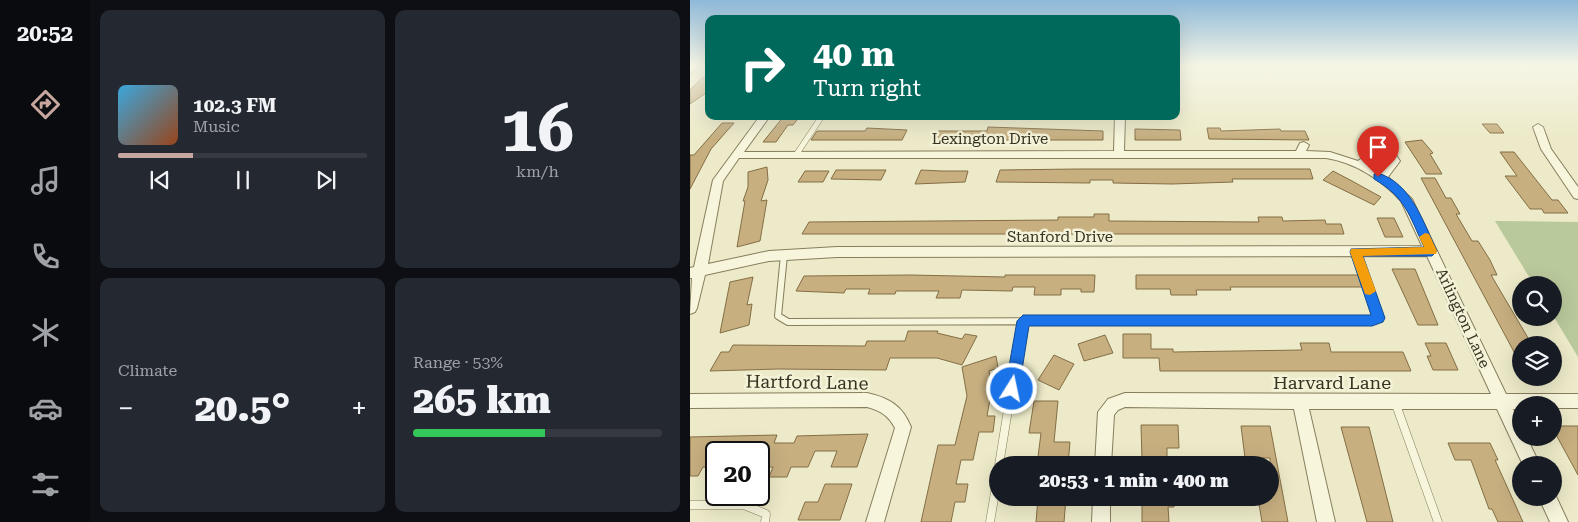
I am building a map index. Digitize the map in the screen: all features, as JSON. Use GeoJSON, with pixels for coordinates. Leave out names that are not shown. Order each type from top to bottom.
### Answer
{"type":"FeatureCollection","features":[{"type":"Feature","properties":{"kind":"street"},"geometry":{"type":"LineString","coordinates":[[690,308],[695,272],[718,180],[734,155],[762,120]]}},
{"type":"Feature","properties":{"kind":"street"},"geometry":{"type":"LineString","coordinates":[[1119,153],[1120,120]]}},
{"type":"Feature","properties":{"kind":"street"},"geometry":{"type":"LineString","coordinates":[[1538,127],[1546,149],[1578,195]]}},
{"type":"Feature","properties":{"kind":"street","name":"Arlington Lane"},"geometry":{"type":"LineString","coordinates":[[1245,154],[1302,150],[1335,156],[1358,166],[1395,187],[1406,199],[1432,251],[1528,456]]}},
{"type":"Feature","properties":{"kind":"street"},"geometry":{"type":"LineString","coordinates":[[1358,166],[1376,151],[1390,154],[1395,161],[1381,178]]}},
{"type":"Feature","properties":{"kind":"street","name":"Lexington Drive"},"geometry":{"type":"LineString","coordinates":[[734,155],[1245,154]]}},
{"type":"Feature","properties":{"kind":"street","name":"Stanford Drive"},"geometry":{"type":"LineString","coordinates":[[695,272],[751,259],[837,252],[1432,251]]}},
{"type":"Feature","properties":{"kind":"street","name":"Hartford Lane"},"geometry":{"type":"LineString","coordinates":[[690,401],[867,400],[887,405],[896,413],[904,427],[875,522]]}},
{"type":"Feature","properties":{"kind":"street","name":"Harvard Lane"},"geometry":{"type":"LineString","coordinates":[[1104,456],[1106,412],[1112,404],[1125,400],[1300,402],[1578,401]]}},
{"type":"Feature","properties":{"kind":"street"},"geometry":{"type":"LineString","coordinates":[[1300,402],[1326,522]]}},
{"type":"Feature","properties":{"kind":"street"},"geometry":{"type":"LineString","coordinates":[[1101,522],[1102,506]]}},
{"type":"Feature","properties":{"kind":"street"},"geometry":{"type":"LineString","coordinates":[[1552,506],[1559,522]]}},
{"type":"Feature","properties":{"kind":"lane"},"geometry":{"type":"LineString","coordinates":[[796,155],[819,120]]}},
{"type":"Feature","properties":{"kind":"lane"},"geometry":{"type":"LineString","coordinates":[[784,255],[778,316],[788,322],[1372,320],[1379,318],[1355,252]]}},
{"type":"Feature","properties":{"kind":"lane"},"geometry":{"type":"LineString","coordinates":[[1000,456],[1023,321]]}},
{"type":"Feature","properties":{"kind":"lane"},"geometry":{"type":"LineString","coordinates":[[1396,402],[1438,522]]}},
{"type":"Feature","properties":{"kind":"lane"},"geometry":{"type":"LineString","coordinates":[[690,505],[744,505],[766,514],[765,522]]}},
{"type":"Feature","properties":{"kind":"lane"},"geometry":{"type":"LineString","coordinates":[[990,522],[993,506]]}},
{"type":"Feature","properties":{"kind":"green space"},"geometry":{"type":"Polygon","coordinates":[[[1495,221],[1578,222],[1578,357],[1559,326],[1562,326],[1562,276],[1529,276],[1495,221]]]}},
{"type":"Feature","properties":{"kind":"building"},"geometry":{"type":"Polygon","coordinates":[[[690,90],[705,90],[705,94],[690,104],[690,90]]]}},
{"type":"Feature","properties":{"kind":"building"},"geometry":{"type":"Polygon","coordinates":[[[781,120],[797,120],[793,125],[788,125],[776,142],[763,142],[781,120]]]}},
{"type":"Feature","properties":{"kind":"building"},"geometry":{"type":"Polygon","coordinates":[[[722,123],[734,123],[711,149],[690,189],[690,155],[694,155],[722,123]]]}},
{"type":"Feature","properties":{"kind":"building"},"geometry":{"type":"Polygon","coordinates":[[[1482,124],[1497,124],[1504,133],[1490,133],[1482,124]]]}},
{"type":"Feature","properties":{"kind":"building"},"geometry":{"type":"Polygon","coordinates":[[[988,127],[1103,131],[1103,140],[934,140],[938,131],[987,131],[988,127]]]}},
{"type":"Feature","properties":{"kind":"building"},"geometry":{"type":"Polygon","coordinates":[[[867,128],[907,130],[902,140],[811,140],[817,131],[865,131],[867,128]]]}},
{"type":"Feature","properties":{"kind":"building"},"geometry":{"type":"Polygon","coordinates":[[[1207,128],[1220,128],[1221,131],[1280,129],[1281,131],[1305,131],[1309,140],[1209,139],[1207,128]]]}},
{"type":"Feature","properties":{"kind":"building"},"geometry":{"type":"Polygon","coordinates":[[[1135,129],[1180,130],[1181,140],[1135,140],[1135,129]]]}},
{"type":"Feature","properties":{"kind":"building"},"geometry":{"type":"Polygon","coordinates":[[[1422,140],[1433,153],[1430,154],[1442,174],[1426,174],[1405,142],[1422,140]]]}},
{"type":"Feature","properties":{"kind":"building"},"geometry":{"type":"Polygon","coordinates":[[[1500,152],[1514,152],[1552,200],[1558,200],[1568,213],[1544,213],[1542,209],[1530,209],[1505,176],[1517,176],[1500,152]]]}},
{"type":"Feature","properties":{"kind":"building"},"geometry":{"type":"Polygon","coordinates":[[[767,167],[768,180],[761,201],[767,200],[760,241],[737,247],[745,201],[743,201],[748,187],[748,172],[767,167]]]}},
{"type":"Feature","properties":{"kind":"building"},"geometry":{"type":"Polygon","coordinates":[[[1310,169],[1313,179],[1232,179],[1233,182],[1172,184],[1113,183],[1113,180],[1090,180],[1090,183],[996,182],[1000,170],[1310,169]]]}},
{"type":"Feature","properties":{"kind":"building"},"geometry":{"type":"Polygon","coordinates":[[[836,170],[886,170],[881,180],[831,179],[836,170]]]}},
{"type":"Feature","properties":{"kind":"building"},"geometry":{"type":"Polygon","coordinates":[[[921,170],[968,171],[965,182],[915,184],[921,170]]]}},
{"type":"Feature","properties":{"kind":"building"},"geometry":{"type":"Polygon","coordinates":[[[805,171],[829,171],[823,182],[798,182],[805,171]]]}},
{"type":"Feature","properties":{"kind":"building"},"geometry":{"type":"Polygon","coordinates":[[[1333,171],[1381,197],[1374,205],[1323,180],[1333,171]]]}},
{"type":"Feature","properties":{"kind":"building"},"geometry":{"type":"Polygon","coordinates":[[[1421,178],[1435,178],[1446,198],[1451,198],[1460,214],[1456,214],[1472,241],[1478,241],[1490,260],[1497,275],[1491,275],[1512,311],[1512,326],[1521,326],[1527,336],[1512,336],[1512,348],[1421,178]]]}},
{"type":"Feature","properties":{"kind":"building"},"geometry":{"type":"Polygon","coordinates":[[[1094,214],[1109,214],[1109,221],[1259,222],[1258,217],[1282,217],[1283,221],[1325,220],[1326,224],[1341,224],[1344,234],[802,234],[809,222],[1058,220],[1058,217],[1094,217],[1094,214]]]}},
{"type":"Feature","properties":{"kind":"building"},"geometry":{"type":"Polygon","coordinates":[[[1377,218],[1394,218],[1403,237],[1385,237],[1377,218]]]}},
{"type":"Feature","properties":{"kind":"building"},"geometry":{"type":"Polygon","coordinates":[[[1392,269],[1415,269],[1438,325],[1418,325],[1392,269]]]}},
{"type":"Feature","properties":{"kind":"building"},"geometry":{"type":"Polygon","coordinates":[[[910,275],[1005,277],[1005,275],[1095,275],[1094,292],[1081,292],[1081,289],[1061,289],[1061,295],[1034,295],[1035,287],[1013,287],[1012,291],[962,290],[960,298],[936,298],[939,291],[896,291],[895,294],[868,294],[870,289],[846,289],[844,293],[796,291],[804,276],[910,275]]]}},
{"type":"Feature","properties":{"kind":"building"},"geometry":{"type":"Polygon","coordinates":[[[1136,275],[1358,275],[1362,287],[1230,287],[1231,290],[1196,290],[1197,295],[1171,295],[1170,289],[1136,289],[1136,275]]]}},
{"type":"Feature","properties":{"kind":"building"},"geometry":{"type":"Polygon","coordinates":[[[753,277],[747,305],[752,304],[749,325],[720,333],[730,282],[753,277]]]}},
{"type":"Feature","properties":{"kind":"building"},"geometry":{"type":"Polygon","coordinates":[[[908,331],[938,331],[937,333],[962,339],[965,334],[977,336],[962,365],[937,358],[890,358],[886,370],[778,369],[710,371],[721,352],[729,352],[733,345],[865,346],[867,341],[905,341],[908,331]]]}},
{"type":"Feature","properties":{"kind":"building"},"geometry":{"type":"Polygon","coordinates":[[[1123,334],[1151,334],[1151,349],[1173,349],[1173,352],[1302,350],[1300,343],[1329,343],[1331,352],[1403,352],[1411,371],[1160,371],[1159,358],[1123,358],[1123,334]]]}},
{"type":"Feature","properties":{"kind":"building"},"geometry":{"type":"Polygon","coordinates":[[[1105,335],[1113,353],[1084,361],[1078,344],[1105,335]]]}},
{"type":"Feature","properties":{"kind":"building"},"geometry":{"type":"Polygon","coordinates":[[[1425,343],[1446,343],[1458,370],[1433,370],[1427,356],[1431,356],[1425,343]]]}},
{"type":"Feature","properties":{"kind":"building"},"geometry":{"type":"Polygon","coordinates":[[[1054,355],[1074,364],[1059,390],[1038,380],[1054,355]]]}},
{"type":"Feature","properties":{"kind":"building"},"geometry":{"type":"Polygon","coordinates":[[[996,356],[998,368],[989,371],[992,388],[987,416],[995,416],[993,432],[979,432],[973,460],[961,460],[956,484],[968,484],[965,502],[955,502],[951,522],[921,522],[938,445],[955,445],[967,396],[962,367],[996,356]]]}},
{"type":"Feature","properties":{"kind":"building"},"geometry":{"type":"Polygon","coordinates":[[[1034,401],[1058,401],[1054,442],[1070,442],[1069,456],[1038,456],[1041,433],[1029,433],[1034,401]]]}},
{"type":"Feature","properties":{"kind":"building"},"geometry":{"type":"Polygon","coordinates":[[[1141,425],[1178,425],[1179,448],[1167,448],[1167,456],[1142,456],[1141,425]]]}},
{"type":"Feature","properties":{"kind":"building"},"geometry":{"type":"Polygon","coordinates":[[[1241,426],[1270,426],[1276,456],[1245,456],[1241,426]]]}},
{"type":"Feature","properties":{"kind":"building"},"geometry":{"type":"Polygon","coordinates":[[[1562,426],[1578,426],[1578,475],[1562,446],[1562,426]]]}},
{"type":"Feature","properties":{"kind":"building"},"geometry":{"type":"Polygon","coordinates":[[[1341,427],[1369,427],[1393,522],[1367,522],[1341,427]]]}},
{"type":"Feature","properties":{"kind":"building"},"geometry":{"type":"Polygon","coordinates":[[[868,434],[857,467],[831,467],[837,451],[815,451],[808,467],[791,467],[787,477],[770,477],[773,467],[770,467],[770,441],[705,441],[705,467],[703,467],[698,476],[690,476],[690,437],[777,435],[774,443],[794,443],[797,436],[868,434]]]}},
{"type":"Feature","properties":{"kind":"building"},"geometry":{"type":"Polygon","coordinates":[[[1448,443],[1490,443],[1498,460],[1495,460],[1512,498],[1512,506],[1516,506],[1523,522],[1498,522],[1492,509],[1489,509],[1471,460],[1455,460],[1448,443]]]}},
{"type":"Feature","properties":{"kind":"building"},"geometry":{"type":"Polygon","coordinates":[[[1279,474],[1288,522],[1262,522],[1259,506],[1279,506],[1279,474]]]}},
{"type":"Feature","properties":{"kind":"building"},"geometry":{"type":"Polygon","coordinates":[[[825,484],[852,484],[840,520],[798,520],[805,502],[818,502],[825,484]]]}},
{"type":"Feature","properties":{"kind":"building"},"geometry":{"type":"Polygon","coordinates":[[[1037,506],[1065,506],[1064,522],[1036,522],[1037,506]]]}},
{"type":"Feature","properties":{"kind":"building"},"geometry":{"type":"Polygon","coordinates":[[[1142,506],[1174,506],[1168,507],[1169,522],[1142,522],[1142,506]]]}},
{"type":"Feature","properties":{"kind":"slow traffic"},"geometry":{"type":"LineString","coordinates":[[1370,291],[1355,252],[1432,251],[1425,237]]}},
{"type":"Feature","properties":{"kind":"route"},"geometry":{"type":"LineString","coordinates":[[1012,389],[1023,321],[1314,321],[1372,320],[1379,318],[1355,252],[1432,251],[1406,199],[1395,187],[1378,177]]}}]}
